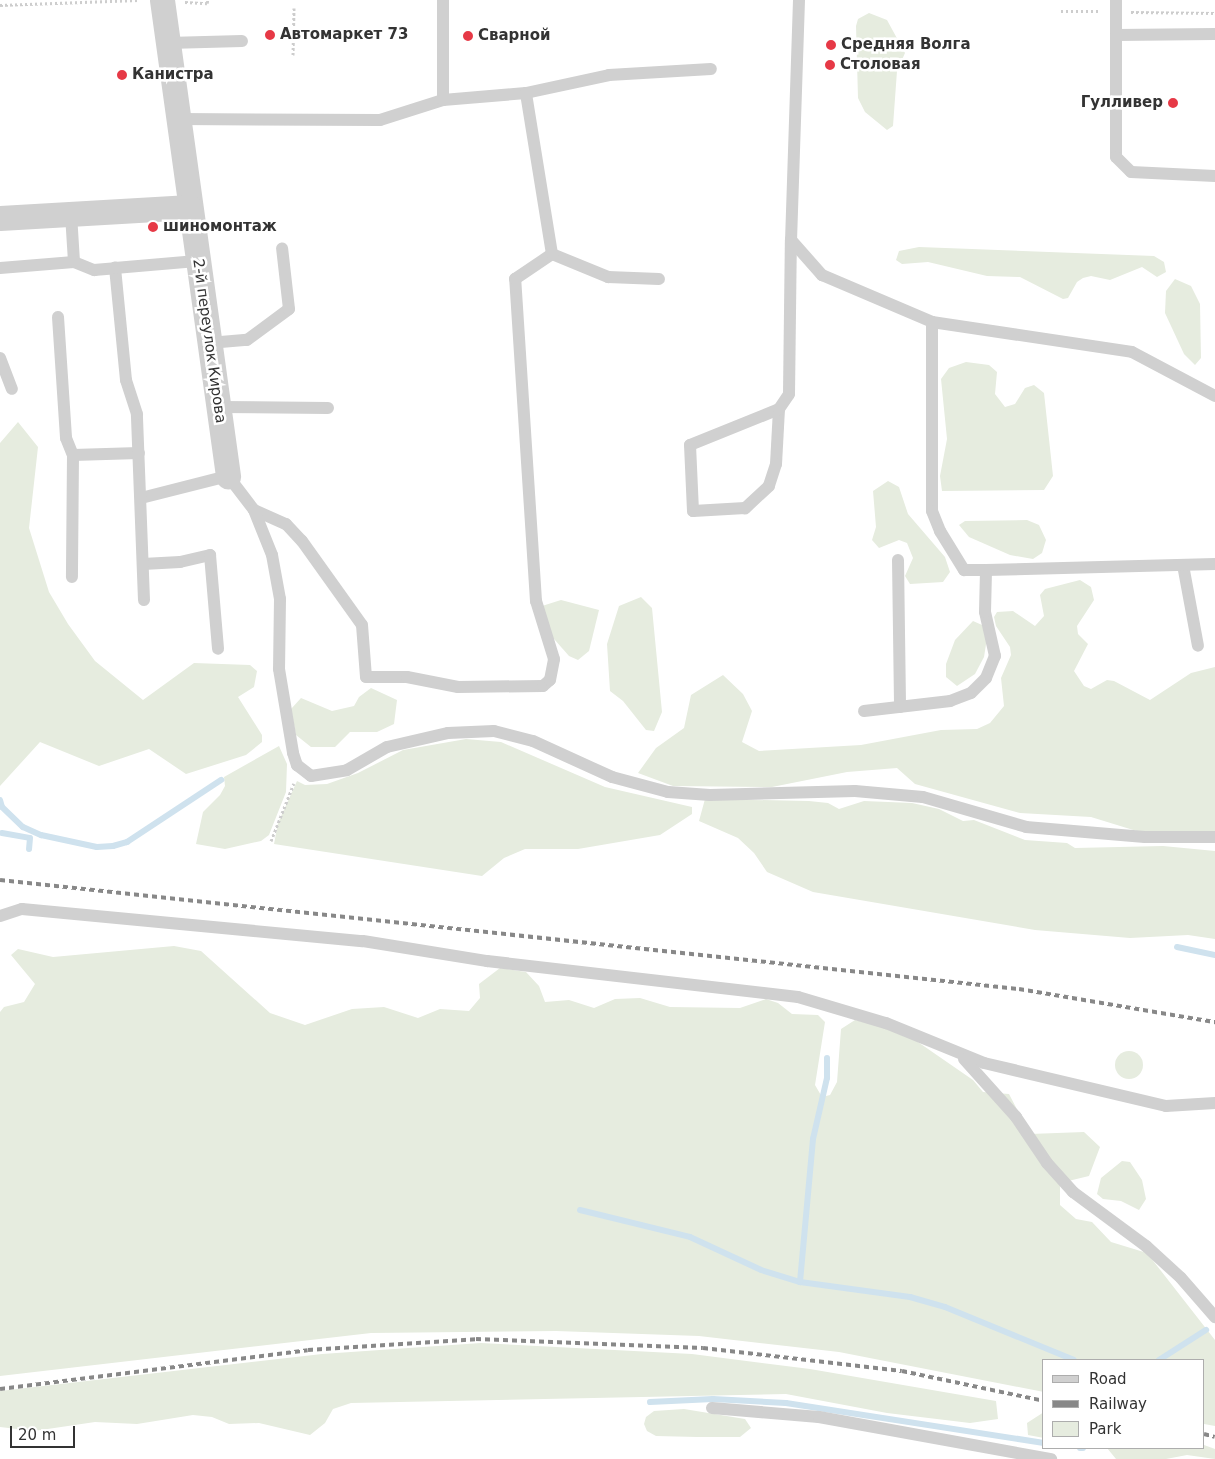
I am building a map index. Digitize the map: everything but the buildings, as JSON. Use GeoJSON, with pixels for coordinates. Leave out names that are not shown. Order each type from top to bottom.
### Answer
{"type":"FeatureCollection","features":[{"type":"Feature","properties":{"kind":"street","name":"2-й переулок Кирова"},"geometry":{"type":"LineString","coordinates":[[162,0],[228,476]]}},
{"type":"Feature","properties":{"kind":"street"},"geometry":{"type":"LineString","coordinates":[[0,218],[190,207]]}},
{"type":"Feature","properties":{"kind":"lane"},"geometry":{"type":"LineString","coordinates":[[443,0],[443,100]]}},
{"type":"Feature","properties":{"kind":"lane"},"geometry":{"type":"LineString","coordinates":[[779,409],[776,464],[769,486],[745,508],[693,511],[690,445],[779,409],[790,394],[791,240],[799,0]]}},
{"type":"Feature","properties":{"kind":"lane"},"geometry":{"type":"LineString","coordinates":[[1116,6],[1116,157],[1131,172],[1215,176]]}},
{"type":"Feature","properties":{"kind":"lane"},"geometry":{"type":"LineString","coordinates":[[1116,35],[1215,34]]}},
{"type":"Feature","properties":{"kind":"lane"},"geometry":{"type":"LineString","coordinates":[[168,43],[242,41]]}},
{"type":"Feature","properties":{"kind":"lane"},"geometry":{"type":"LineString","coordinates":[[178,119],[380,120],[443,100],[526,93],[609,75],[711,69]]}},
{"type":"Feature","properties":{"kind":"lane"},"geometry":{"type":"LineString","coordinates":[[526,93],[552,254]]}},
{"type":"Feature","properties":{"kind":"lane"},"geometry":{"type":"LineString","coordinates":[[71,214],[74,262]]}},
{"type":"Feature","properties":{"kind":"lane"},"geometry":{"type":"LineString","coordinates":[[791,240],[822,275],[932,322],[1132,352],[1215,396]]}},
{"type":"Feature","properties":{"kind":"lane"},"geometry":{"type":"LineString","coordinates":[[209,343],[247,340],[289,309],[282,248]]}},
{"type":"Feature","properties":{"kind":"lane"},"geometry":{"type":"LineString","coordinates":[[552,254],[608,277],[659,278]]}},
{"type":"Feature","properties":{"kind":"lane"},"geometry":{"type":"LineString","coordinates":[[254,510],[286,524],[362,625],[366,676],[407,677],[458,687],[542,686],[550,680],[554,659],[536,601],[515,279],[552,254]]}},
{"type":"Feature","properties":{"kind":"lane"},"geometry":{"type":"LineString","coordinates":[[0,268],[74,262],[94,270],[197,261]]}},
{"type":"Feature","properties":{"kind":"lane"},"geometry":{"type":"LineString","coordinates":[[116,268],[126,380],[137,414],[144,600]]}},
{"type":"Feature","properties":{"kind":"lane"},"geometry":{"type":"LineString","coordinates":[[58,317],[66,438],[73,455],[72,577]]}},
{"type":"Feature","properties":{"kind":"lane"},"geometry":{"type":"LineString","coordinates":[[932,322],[932,511],[940,531],[964,570],[1215,564]]}},
{"type":"Feature","properties":{"kind":"lane"},"geometry":{"type":"LineString","coordinates":[[0,358],[12,388]]}},
{"type":"Feature","properties":{"kind":"lane"},"geometry":{"type":"LineString","coordinates":[[218,408],[328,408]]}},
{"type":"Feature","properties":{"kind":"lane"},"geometry":{"type":"LineString","coordinates":[[73,455],[139,453]]}},
{"type":"Feature","properties":{"kind":"lane"},"geometry":{"type":"LineString","coordinates":[[141,498],[228,476],[254,510],[272,555],[280,599],[278,669],[297,765],[310,776],[318,777],[347,770],[386,747],[448,733],[494,731],[533,741],[612,777],[668,792],[710,795],[854,791],[923,797],[1026,827],[1145,837],[1215,837]]}},
{"type":"Feature","properties":{"kind":"lane"},"geometry":{"type":"LineString","coordinates":[[143,564],[180,562],[210,556],[218,649]]}},
{"type":"Feature","properties":{"kind":"lane"},"geometry":{"type":"LineString","coordinates":[[898,560],[900,707]]}},
{"type":"Feature","properties":{"kind":"lane"},"geometry":{"type":"LineString","coordinates":[[1183,565],[1198,646]]}},
{"type":"Feature","properties":{"kind":"lane"},"geometry":{"type":"LineString","coordinates":[[864,711],[950,701],[971,693],[986,678],[995,656],[985,612],[986,570]]}},
{"type":"Feature","properties":{"kind":"lane"},"geometry":{"type":"LineString","coordinates":[[0,916],[22,909],[363,941],[487,961],[798,997],[886,1023],[984,1063],[1166,1106],[1215,1103]]}},
{"type":"Feature","properties":{"kind":"lane"},"geometry":{"type":"LineString","coordinates":[[956,1052],[988,1082],[1016,1117],[1046,1163],[1073,1192],[1146,1246],[1181,1278],[1215,1317]]}},
{"type":"Feature","properties":{"kind":"lane"},"geometry":{"type":"LineString","coordinates":[[712,1408],[819,1417],[1051,1459]]}},
{"type":"Feature","properties":{"kind":"path"},"geometry":{"type":"LineString","coordinates":[[0,5],[162,0],[207,3],[208,0]]}},
{"type":"Feature","properties":{"kind":"path"},"geometry":{"type":"LineString","coordinates":[[1061,11],[1116,6],[1215,13]]}},
{"type":"Feature","properties":{"kind":"path"},"geometry":{"type":"LineString","coordinates":[[293,55],[294,8]]}},
{"type":"Feature","properties":{"kind":"path"},"geometry":{"type":"LineString","coordinates":[[271,841],[296,779],[297,765]]}},
{"type":"Feature","properties":{"kind":"green space"},"geometry":{"type":"Polygon","coordinates":[[[869,13],[887,20],[905,53],[897,71],[893,126],[887,130],[865,112],[858,98],[856,26],[858,19],[869,13]]]}},
{"type":"Feature","properties":{"kind":"green space"},"geometry":{"type":"Polygon","coordinates":[[[919,247],[1154,256],[1164,262],[1166,272],[1157,277],[1142,267],[1110,280],[1091,276],[1083,278],[1077,282],[1068,298],[1063,299],[1020,277],[987,276],[928,262],[902,264],[896,260],[899,251],[919,247]]]}},
{"type":"Feature","properties":{"kind":"green space"},"geometry":{"type":"Polygon","coordinates":[[[1175,279],[1191,286],[1200,304],[1201,358],[1195,365],[1184,354],[1165,313],[1166,291],[1175,279]]]}},
{"type":"Feature","properties":{"kind":"green space"},"geometry":{"type":"Polygon","coordinates":[[[966,362],[989,365],[997,372],[995,394],[1005,407],[1015,404],[1025,388],[1034,385],[1044,393],[1053,476],[1044,490],[942,491],[940,476],[947,439],[941,379],[949,368],[966,362]]]}},
{"type":"Feature","properties":{"kind":"green space"},"geometry":{"type":"Polygon","coordinates":[[[18,422],[38,447],[29,528],[49,592],[68,624],[95,661],[143,700],[194,663],[250,665],[257,671],[254,687],[238,697],[262,735],[262,742],[246,755],[186,774],[149,749],[99,766],[40,742],[0,786],[0,443],[18,422]]]}},
{"type":"Feature","properties":{"kind":"green space"},"geometry":{"type":"Polygon","coordinates":[[[888,481],[899,487],[908,514],[945,557],[950,572],[943,582],[910,584],[905,576],[913,558],[907,543],[899,540],[879,548],[872,540],[876,527],[873,491],[888,481]]]}},
{"type":"Feature","properties":{"kind":"green space"},"geometry":{"type":"Polygon","coordinates":[[[1027,520],[1039,525],[1046,540],[1042,553],[1033,559],[1010,555],[969,537],[959,525],[965,521],[1027,520]]]}},
{"type":"Feature","properties":{"kind":"green space"},"geometry":{"type":"Polygon","coordinates":[[[1080,580],[1091,587],[1094,600],[1077,626],[1078,634],[1088,644],[1074,671],[1084,686],[1091,689],[1107,680],[1114,681],[1150,700],[1191,673],[1215,667],[1215,832],[1143,833],[1091,817],[1020,813],[915,784],[897,768],[847,772],[772,787],[673,786],[638,773],[656,748],[684,728],[691,695],[723,675],[743,694],[752,711],[742,742],[759,751],[861,745],[941,730],[977,729],[990,723],[1004,706],[1001,678],[1011,655],[1010,647],[996,626],[994,617],[997,612],[1013,611],[1035,626],[1044,616],[1040,595],[1045,589],[1080,580]]]}},
{"type":"Feature","properties":{"kind":"green space"},"geometry":{"type":"Polygon","coordinates":[[[641,597],[652,608],[662,712],[654,731],[646,730],[623,701],[610,691],[607,644],[619,606],[641,597]]]}},
{"type":"Feature","properties":{"kind":"green space"},"geometry":{"type":"Polygon","coordinates":[[[561,600],[599,610],[589,651],[578,660],[569,656],[547,631],[542,606],[561,600]]]}},
{"type":"Feature","properties":{"kind":"green space"},"geometry":{"type":"Polygon","coordinates":[[[973,621],[982,625],[987,638],[984,657],[975,674],[957,686],[946,677],[946,664],[955,640],[973,621]]]}},
{"type":"Feature","properties":{"kind":"green space"},"geometry":{"type":"Polygon","coordinates":[[[371,688],[397,700],[394,724],[377,732],[350,732],[335,747],[311,747],[296,735],[291,709],[301,698],[332,711],[354,706],[359,697],[371,688]]]}},
{"type":"Feature","properties":{"kind":"green space"},"geometry":{"type":"Polygon","coordinates":[[[466,739],[501,742],[605,787],[692,807],[692,814],[660,835],[578,849],[525,849],[504,858],[482,876],[274,844],[278,823],[297,781],[305,785],[327,784],[358,773],[403,750],[466,739]]]}},
{"type":"Feature","properties":{"kind":"green space"},"geometry":{"type":"Polygon","coordinates":[[[279,746],[287,764],[286,792],[269,835],[261,841],[225,849],[196,844],[203,812],[220,795],[225,786],[224,777],[279,746]]]}},
{"type":"Feature","properties":{"kind":"green space"},"geometry":{"type":"Polygon","coordinates":[[[705,799],[809,801],[828,803],[839,809],[864,801],[912,803],[939,809],[963,821],[974,820],[1025,840],[1067,843],[1075,848],[1163,846],[1215,851],[1215,939],[1188,935],[1130,938],[1035,930],[813,892],[767,872],[754,853],[738,838],[699,821],[705,799]]]}},
{"type":"Feature","properties":{"kind":"green space"},"geometry":{"type":"Polygon","coordinates":[[[174,946],[201,951],[270,1013],[305,1025],[352,1009],[384,1007],[418,1018],[440,1009],[469,1011],[480,998],[479,984],[500,968],[526,972],[539,986],[545,1002],[569,1000],[594,1008],[615,999],[640,998],[670,1007],[740,1008],[766,999],[778,1003],[792,1014],[818,1015],[825,1022],[815,1085],[822,1097],[830,1095],[837,1082],[841,1029],[855,1020],[882,1026],[915,1040],[973,1080],[983,1092],[1009,1094],[1030,1134],[1084,1132],[1100,1147],[1089,1176],[1060,1183],[1060,1205],[1076,1219],[1092,1222],[1111,1242],[1147,1253],[1215,1340],[1215,1426],[1205,1424],[1205,1359],[1042,1359],[1042,1392],[839,1352],[699,1336],[556,1331],[371,1333],[0,1376],[0,1012],[4,1007],[24,1002],[35,984],[11,955],[18,949],[53,957],[174,946]]]}},
{"type":"Feature","properties":{"kind":"green space"},"geometry":{"type":"Polygon","coordinates":[[[1129,1051],[1139,1055],[1143,1065],[1139,1075],[1129,1079],[1119,1075],[1115,1065],[1119,1055],[1129,1051]]]}},
{"type":"Feature","properties":{"kind":"green space"},"geometry":{"type":"Polygon","coordinates":[[[1122,1161],[1130,1162],[1142,1180],[1146,1199],[1139,1210],[1121,1201],[1103,1199],[1097,1194],[1101,1178],[1122,1161]]]}},
{"type":"Feature","properties":{"kind":"green space"},"geometry":{"type":"Polygon","coordinates":[[[481,1343],[692,1354],[810,1369],[996,1401],[998,1419],[970,1423],[887,1413],[786,1394],[351,1403],[333,1409],[325,1423],[310,1435],[259,1423],[229,1424],[212,1417],[193,1415],[137,1424],[95,1422],[34,1431],[0,1427],[0,1391],[322,1354],[481,1343]]]}},
{"type":"Feature","properties":{"kind":"green space"},"geometry":{"type":"Polygon","coordinates":[[[684,1409],[745,1419],[751,1428],[740,1437],[656,1436],[647,1431],[644,1424],[646,1417],[654,1411],[684,1409]]]}},
{"type":"Feature","properties":{"kind":"green space"},"geometry":{"type":"Polygon","coordinates":[[[1042,1413],[1042,1438],[1028,1435],[1027,1423],[1042,1413]]]}},
{"type":"Feature","properties":{"kind":"green space"},"geometry":{"type":"Polygon","coordinates":[[[1205,1445],[1215,1449],[1215,1459],[1187,1455],[1166,1459],[1116,1459],[1108,1449],[1205,1449],[1205,1445]]]}},
{"type":"Feature","properties":{"kind":"waterway"},"geometry":{"type":"LineString","coordinates":[[0,800],[2,807],[23,827],[41,835],[97,847],[113,846],[127,842],[221,780]]}},
{"type":"Feature","properties":{"kind":"waterway"},"geometry":{"type":"LineString","coordinates":[[2,833],[30,838],[29,849]]}},
{"type":"Feature","properties":{"kind":"waterway"},"geometry":{"type":"LineString","coordinates":[[1177,947],[1215,955]]}},
{"type":"Feature","properties":{"kind":"waterway"},"geometry":{"type":"LineString","coordinates":[[800,1282],[813,1139],[827,1078],[827,1058]]}},
{"type":"Feature","properties":{"kind":"waterway"},"geometry":{"type":"LineString","coordinates":[[580,1210],[690,1237],[761,1270],[800,1282],[910,1297],[945,1307],[1072,1359]]}},
{"type":"Feature","properties":{"kind":"waterway"},"geometry":{"type":"LineString","coordinates":[[1161,1359],[1206,1330]]}},
{"type":"Feature","properties":{"kind":"waterway"},"geometry":{"type":"LineString","coordinates":[[650,1402],[713,1399],[786,1403],[1042,1443]]}},
{"type":"Feature","properties":{"kind":"railway"},"geometry":{"type":"LineString","coordinates":[[0,880],[1019,989],[1215,1022]]}},
{"type":"Feature","properties":{"kind":"railway"},"geometry":{"type":"LineString","coordinates":[[0,1389],[308,1350],[476,1339],[703,1348],[902,1371],[1042,1401]]}},
{"type":"Feature","properties":{"kind":"railway"},"geometry":{"type":"LineString","coordinates":[[1205,1434],[1215,1437]]}},
{"type":"Feature","properties":{"kind":"place","name":"Автомаркет 73"},"geometry":{"type":"Point","coordinates":[270,35]}},
{"type":"Feature","properties":{"kind":"place","name":"Сварной"},"geometry":{"type":"Point","coordinates":[468,36]}},
{"type":"Feature","properties":{"kind":"place","name":"Средняя Волга"},"geometry":{"type":"Point","coordinates":[831,45]}},
{"type":"Feature","properties":{"kind":"place","name":"Столовая"},"geometry":{"type":"Point","coordinates":[830,65]}},
{"type":"Feature","properties":{"kind":"place","name":"Канистра"},"geometry":{"type":"Point","coordinates":[122,75]}},
{"type":"Feature","properties":{"kind":"place","name":"Гулливер"},"geometry":{"type":"Point","coordinates":[1173,103]}},
{"type":"Feature","properties":{"kind":"place","name":"шиномонтаж"},"geometry":{"type":"Point","coordinates":[153,227]}}]}
